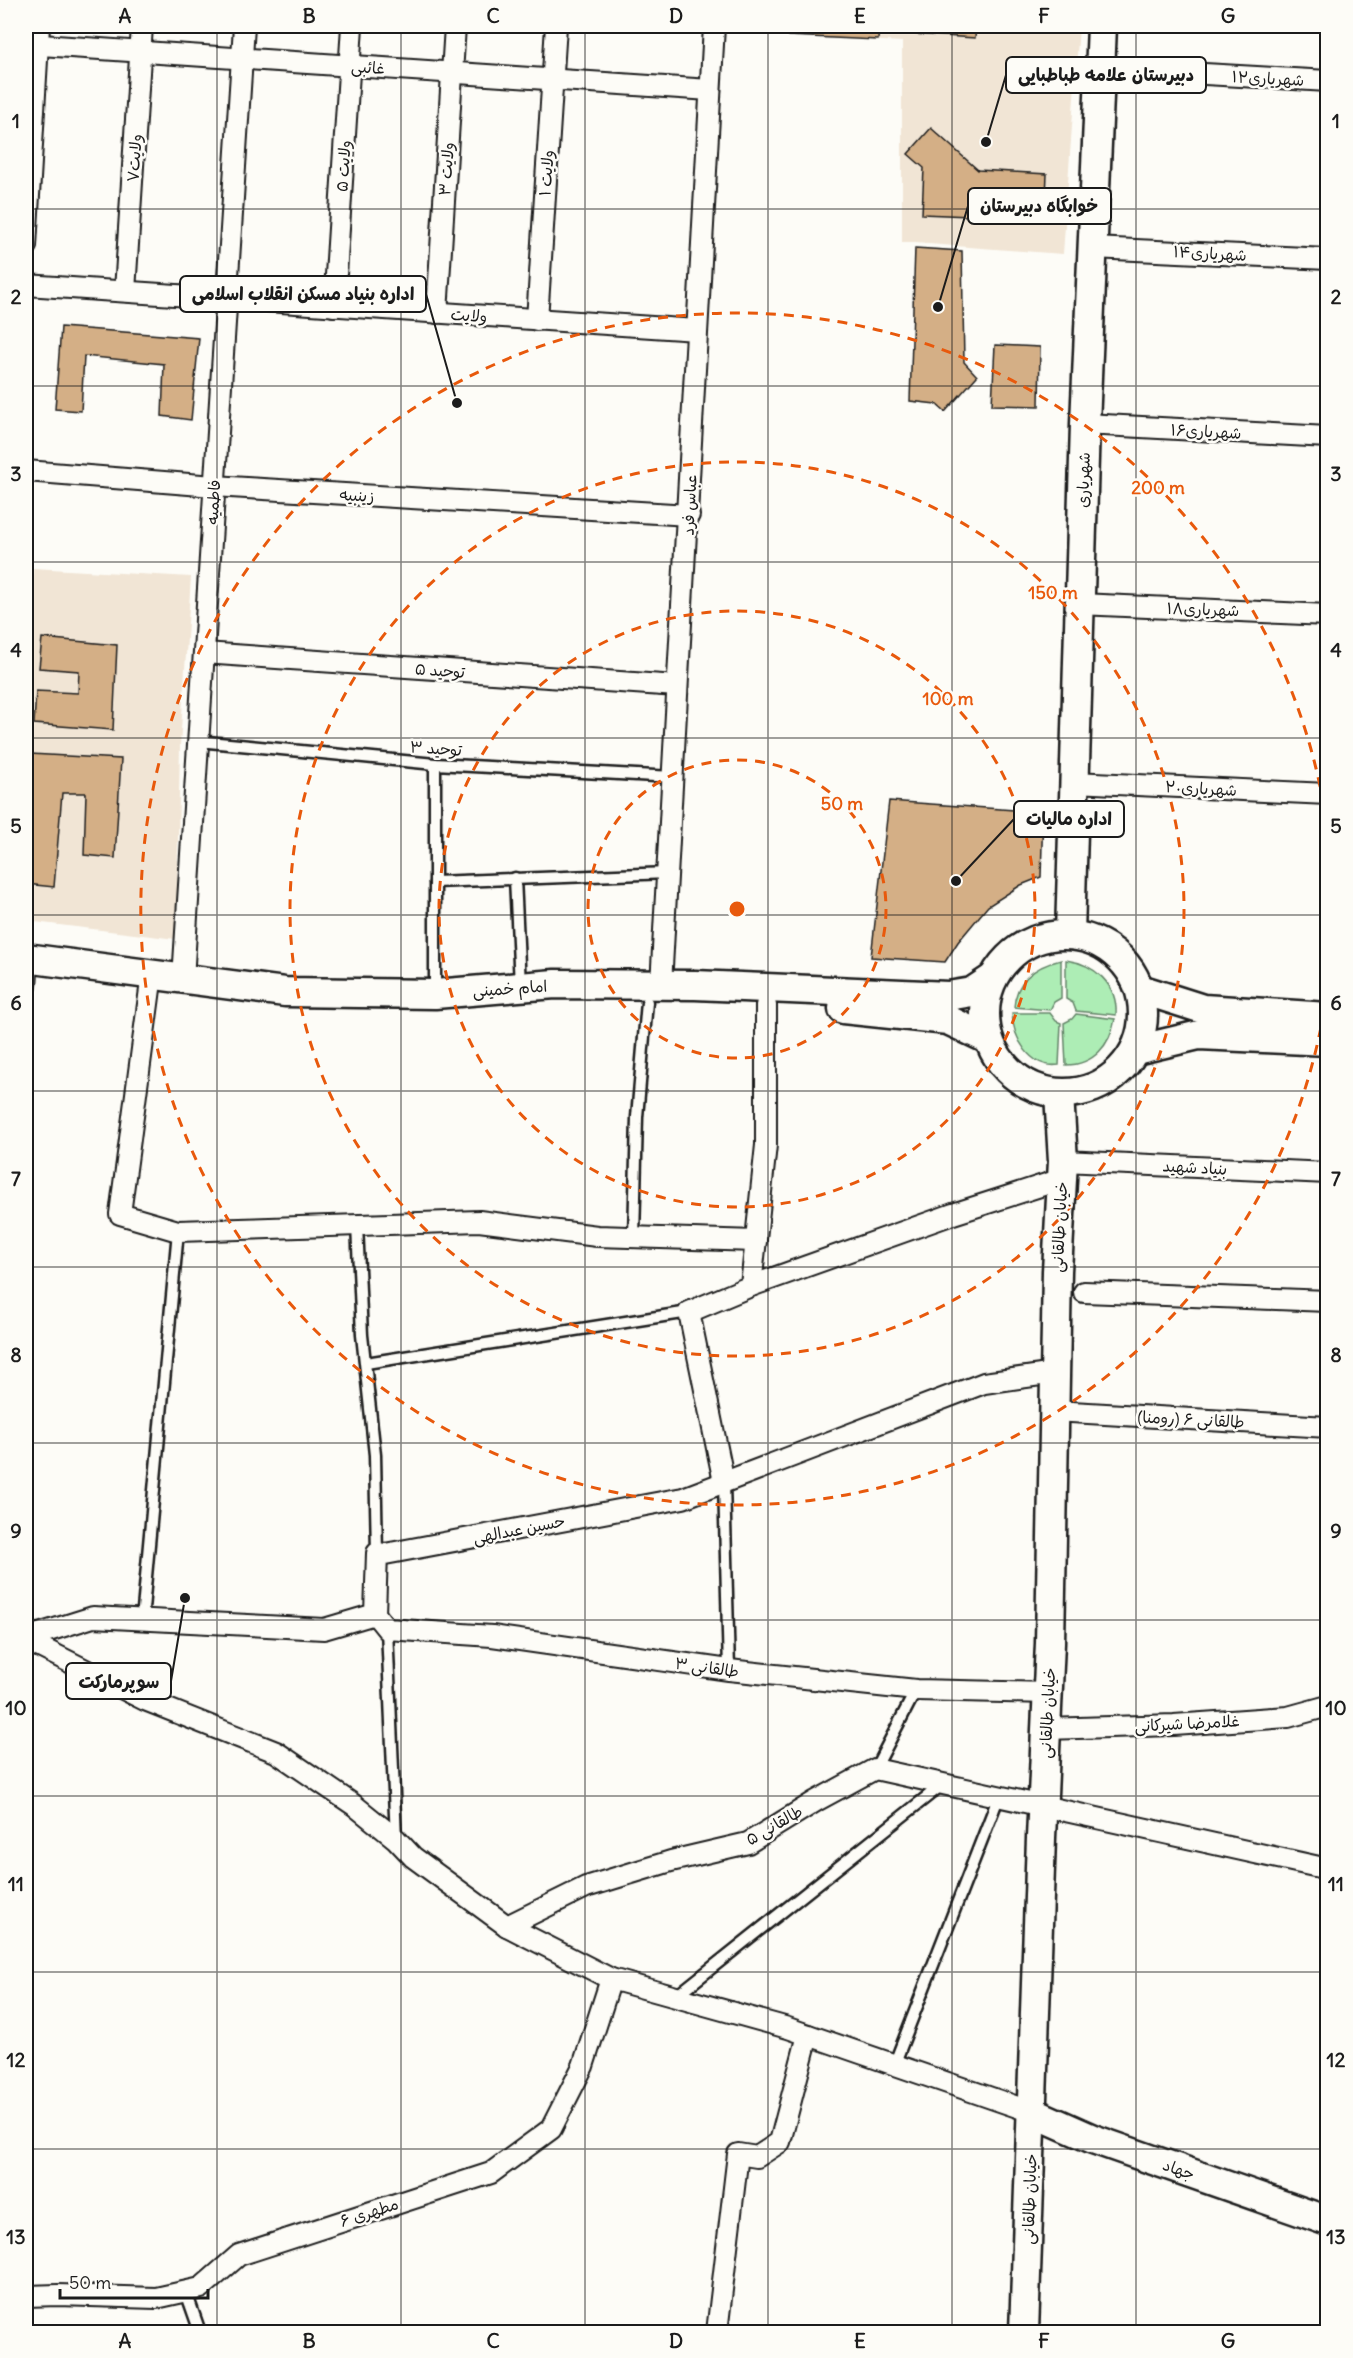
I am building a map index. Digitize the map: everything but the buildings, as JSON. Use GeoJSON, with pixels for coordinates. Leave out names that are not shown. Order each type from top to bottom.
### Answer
{"type":"FeatureCollection","features":[{"type":"Feature","properties":{"kind":"main road","name":"شهریاری"},"geometry":{"type":"LineString","coordinates":[[1070,934],[1085,424],[1102,26]]}},
{"type":"Feature","properties":{"kind":"main road"},"geometry":{"type":"LineString","coordinates":[[1070,934],[1100,943],[1125,962],[1140,989],[1144,1020],[1136,1050],[1117,1075],[1090,1090],[1059,1094],[1029,1085],[1004,1066],[988,1039],[984,1008],[993,978],[1012,954],[1039,938],[1070,934]]}},
{"type":"Feature","properties":{"kind":"main road","name":"امام خمینی"},"geometry":{"type":"LineString","coordinates":[[26,972],[183,979],[285,992],[435,994],[555,984],[654,993],[948,996],[972,992],[993,978]]}},
{"type":"Feature","properties":{"kind":"main road","name":"امام خمینی"},"geometry":{"type":"LineString","coordinates":[[26,972],[284,1010],[436,1011],[654,993],[694,1001],[830,1008],[948,1020],[988,1039]]}},
{"type":"Feature","properties":{"kind":"main road"},"geometry":{"type":"LineString","coordinates":[[1140,989],[1203,1010],[1328,1017]]}},
{"type":"Feature","properties":{"kind":"main road"},"geometry":{"type":"LineString","coordinates":[[1136,1050],[1199,1035],[1328,1041]]}},
{"type":"Feature","properties":{"kind":"main road","name":"خیابان طالقانی"},"geometry":{"type":"LineString","coordinates":[[1024,2332],[1048,1694],[1057,1271],[1063,1170],[1059,1094]]}},
{"type":"Feature","properties":{"kind":"main road","name":"جهاد"},"geometry":{"type":"LineString","coordinates":[[1032,2112],[1094,2139],[1328,2221]]}},
{"type":"Feature","properties":{"kind":"street","name":"ولایت۷"},"geometry":{"type":"LineString","coordinates":[[125,291],[142,26]]}},
{"type":"Feature","properties":{"kind":"street","name":"فاطمیه"},"geometry":{"type":"LineString","coordinates":[[183,979],[244,26]]}},
{"type":"Feature","properties":{"kind":"street","name":"ولایت ۵"},"geometry":{"type":"LineString","coordinates":[[334,306],[352,26]]}},
{"type":"Feature","properties":{"kind":"street","name":"ولایت ۳"},"geometry":{"type":"LineString","coordinates":[[437,313],[455,26]]}},
{"type":"Feature","properties":{"kind":"street","name":"ولایت ۱"},"geometry":{"type":"LineString","coordinates":[[537,320],[556,26]]}},
{"type":"Feature","properties":{"kind":"street","name":"عباس فرد"},"geometry":{"type":"LineString","coordinates":[[654,993],[668,873],[714,26]]}},
{"type":"Feature","properties":{"kind":"street","name":"غائبی"},"geometry":{"type":"LineString","coordinates":[[34,38],[140,51],[710,90]]}},
{"type":"Feature","properties":{"kind":"street"},"geometry":{"type":"LineString","coordinates":[[26,246],[34,38]]}},
{"type":"Feature","properties":{"kind":"street","name":"شهریاری۱۲"},"geometry":{"type":"LineString","coordinates":[[1100,68],[1328,81]]}},
{"type":"Feature","properties":{"kind":"street","name":"شهریاری۱۴"},"geometry":{"type":"LineString","coordinates":[[1092,248],[1328,259]]}},
{"type":"Feature","properties":{"kind":"street","name":"ولایت"},"geometry":{"type":"LineString","coordinates":[[26,285],[697,330]]}},
{"type":"Feature","properties":{"kind":"street","name":"شهریاری۱۶"},"geometry":{"type":"LineString","coordinates":[[1085,424],[1328,437]]}},
{"type":"Feature","properties":{"kind":"street","name":"زینبیه"},"geometry":{"type":"LineString","coordinates":[[26,471],[214,486],[689,515]]}},
{"type":"Feature","properties":{"kind":"street","name":"شهریاری۱۸"},"geometry":{"type":"LineString","coordinates":[[1079,604],[1328,615]]}},
{"type":"Feature","properties":{"kind":"street","name":"توحید ۵"},"geometry":{"type":"LineString","coordinates":[[204,653],[677,686]]}},
{"type":"Feature","properties":{"kind":"street","name":"شهریاری۲۰"},"geometry":{"type":"LineString","coordinates":[[1074,782],[1328,794]]}},
{"type":"Feature","properties":{"kind":"street"},"geometry":{"type":"LineString","coordinates":[[150,989],[120,1214],[178,1231],[479,1221],[597,1236],[756,1241]]}},
{"type":"Feature","properties":{"kind":"street"},"geometry":{"type":"LineString","coordinates":[[751,1286],[766,1145],[766,1005]]}},
{"type":"Feature","properties":{"kind":"street"},"geometry":{"type":"LineString","coordinates":[[724,1482],[688,1312],[751,1286],[953,1214],[1063,1170]]}},
{"type":"Feature","properties":{"kind":"street","name":"بنیاد شهید"},"geometry":{"type":"LineString","coordinates":[[1063,1170],[1328,1173]]}},
{"type":"Feature","properties":{"kind":"street"},"geometry":{"type":"LineString","coordinates":[[1083,1292],[1328,1301]]}},
{"type":"Feature","properties":{"kind":"street","name":"حسین عبدالهی"},"geometry":{"type":"LineString","coordinates":[[377,1553],[385,1554],[682,1498],[984,1383],[1055,1373]]}},
{"type":"Feature","properties":{"kind":"street","name":"طالقانی ۶ (رومنا)"},"geometry":{"type":"LineString","coordinates":[[1054,1411],[1328,1427]]}},
{"type":"Feature","properties":{"kind":"street"},"geometry":{"type":"LineString","coordinates":[[377,1553],[375,1614],[387,1629]]}},
{"type":"Feature","properties":{"kind":"street"},"geometry":{"type":"LineString","coordinates":[[26,1639],[93,1617],[324,1629],[375,1614]]}},
{"type":"Feature","properties":{"kind":"street","name":"طالقانی ۳"},"geometry":{"type":"LineString","coordinates":[[387,1629],[492,1636],[729,1670],[916,1690],[1048,1694]]}},
{"type":"Feature","properties":{"kind":"street"},"geometry":{"type":"LineString","coordinates":[[26,1639],[145,1700],[276,1752],[354,1805],[396,1839],[413,1857],[507,1926],[611,1979],[808,2035],[1032,2112]]}},
{"type":"Feature","properties":{"kind":"street","name":"غلامرضا شیرکانی"},"geometry":{"type":"LineString","coordinates":[[1046,1730],[1174,1725],[1288,1716],[1328,1706]]}},
{"type":"Feature","properties":{"kind":"street"},"geometry":{"type":"LineString","coordinates":[[875,1769],[1328,1869]]}},
{"type":"Feature","properties":{"kind":"street","name":"طالقانی ۵"},"geometry":{"type":"LineString","coordinates":[[507,1926],[586,1887],[671,1861],[748,1843],[816,1801],[875,1769]]}},
{"type":"Feature","properties":{"kind":"street","name":"مطهری ۶"},"geometry":{"type":"LineString","coordinates":[[26,2296],[156,2298],[186,2292],[201,2288],[239,2255],[491,2173],[551,2129],[583,2066],[611,1979]]}},
{"type":"Feature","properties":{"kind":"street"},"geometry":{"type":"LineString","coordinates":[[717,2332],[738,2154],[757,2157],[780,2142],[808,2035]]}},
{"type":"Feature","properties":{"kind":"lane","name":"توحید ۳"},"geometry":{"type":"LineString","coordinates":[[198,741],[435,764],[673,777]]}},
{"type":"Feature","properties":{"kind":"lane"},"geometry":{"type":"LineString","coordinates":[[435,764],[435,994]]}},
{"type":"Feature","properties":{"kind":"lane"},"geometry":{"type":"LineString","coordinates":[[435,882],[668,873]]}},
{"type":"Feature","properties":{"kind":"lane"},"geometry":{"type":"LineString","coordinates":[[515,878],[520,987]]}},
{"type":"Feature","properties":{"kind":"lane"},"geometry":{"type":"LineString","coordinates":[[634,1237],[637,1117],[654,993]]}},
{"type":"Feature","properties":{"kind":"lane"},"geometry":{"type":"LineString","coordinates":[[357,1225],[362,1335],[375,1455],[377,1553]]}},
{"type":"Feature","properties":{"kind":"lane"},"geometry":{"type":"LineString","coordinates":[[142,1620],[178,1231]]}},
{"type":"Feature","properties":{"kind":"lane"},"geometry":{"type":"LineString","coordinates":[[366,1364],[688,1312]]}},
{"type":"Feature","properties":{"kind":"lane"},"geometry":{"type":"LineString","coordinates":[[724,1482],[729,1670]]}},
{"type":"Feature","properties":{"kind":"lane"},"geometry":{"type":"LineString","coordinates":[[387,1629],[396,1839]]}},
{"type":"Feature","properties":{"kind":"lane"},"geometry":{"type":"LineString","coordinates":[[875,1769],[916,1690]]}},
{"type":"Feature","properties":{"kind":"lane"},"geometry":{"type":"LineString","coordinates":[[675,1996],[944,1784]]}},
{"type":"Feature","properties":{"kind":"lane"},"geometry":{"type":"LineString","coordinates":[[894,2065],[999,1796]]}},
{"type":"Feature","properties":{"kind":"lane"},"geometry":{"type":"LineString","coordinates":[[186,2292],[200,2332]]}},
{"type":"Feature","properties":{"kind":"shaded area"},"geometry":{"type":"Polygon","coordinates":[[[789,26],[1079,26],[1063,254],[902,242],[902,42],[788,36],[789,26]]]}},
{"type":"Feature","properties":{"kind":"shaded area"},"geometry":{"type":"Polygon","coordinates":[[[33,568],[191,577],[180,746],[176,939],[26,921],[26,692],[33,568]]]}},
{"type":"Feature","properties":{"kind":"green space"},"geometry":{"type":"Polygon","coordinates":[[[1061,960],[1061,998],[1054,1002],[1050,1010],[1014,1007],[1019,989],[1029,976],[1043,966],[1061,960]]]}},
{"type":"Feature","properties":{"kind":"green space"},"geometry":{"type":"Polygon","coordinates":[[[1066,960],[1086,966],[1102,977],[1113,994],[1116,1015],[1076,1011],[1073,1003],[1066,999],[1066,960]]]}},
{"type":"Feature","properties":{"kind":"green space"},"geometry":{"type":"Polygon","coordinates":[[[1012,1013],[1050,1013],[1056,1021],[1061,1023],[1059,1065],[1040,1062],[1025,1050],[1016,1032],[1012,1013]]]}},
{"type":"Feature","properties":{"kind":"green space"},"geometry":{"type":"Polygon","coordinates":[[[1076,1014],[1115,1019],[1109,1037],[1099,1052],[1085,1061],[1066,1065],[1064,1023],[1076,1014]]]}},
{"type":"Feature","properties":{"kind":"place","name":"دبیرستان علامه طباطبایی"},"geometry":{"type":"Point","coordinates":[986,142]}},
{"type":"Feature","properties":{"kind":"place","name":"خوابگاه دبیرستان"},"geometry":{"type":"Point","coordinates":[938,307]}},
{"type":"Feature","properties":{"kind":"place","name":"اداره بنیاد مسکن انقلاب اسلامی"},"geometry":{"type":"Point","coordinates":[457,403]}},
{"type":"Feature","properties":{"kind":"place","name":"اداره مالیات"},"geometry":{"type":"Point","coordinates":[956,881]}},
{"type":"Feature","properties":{"kind":"place","name":"سوپرمارکت"},"geometry":{"type":"Point","coordinates":[185,1598]}}]}
